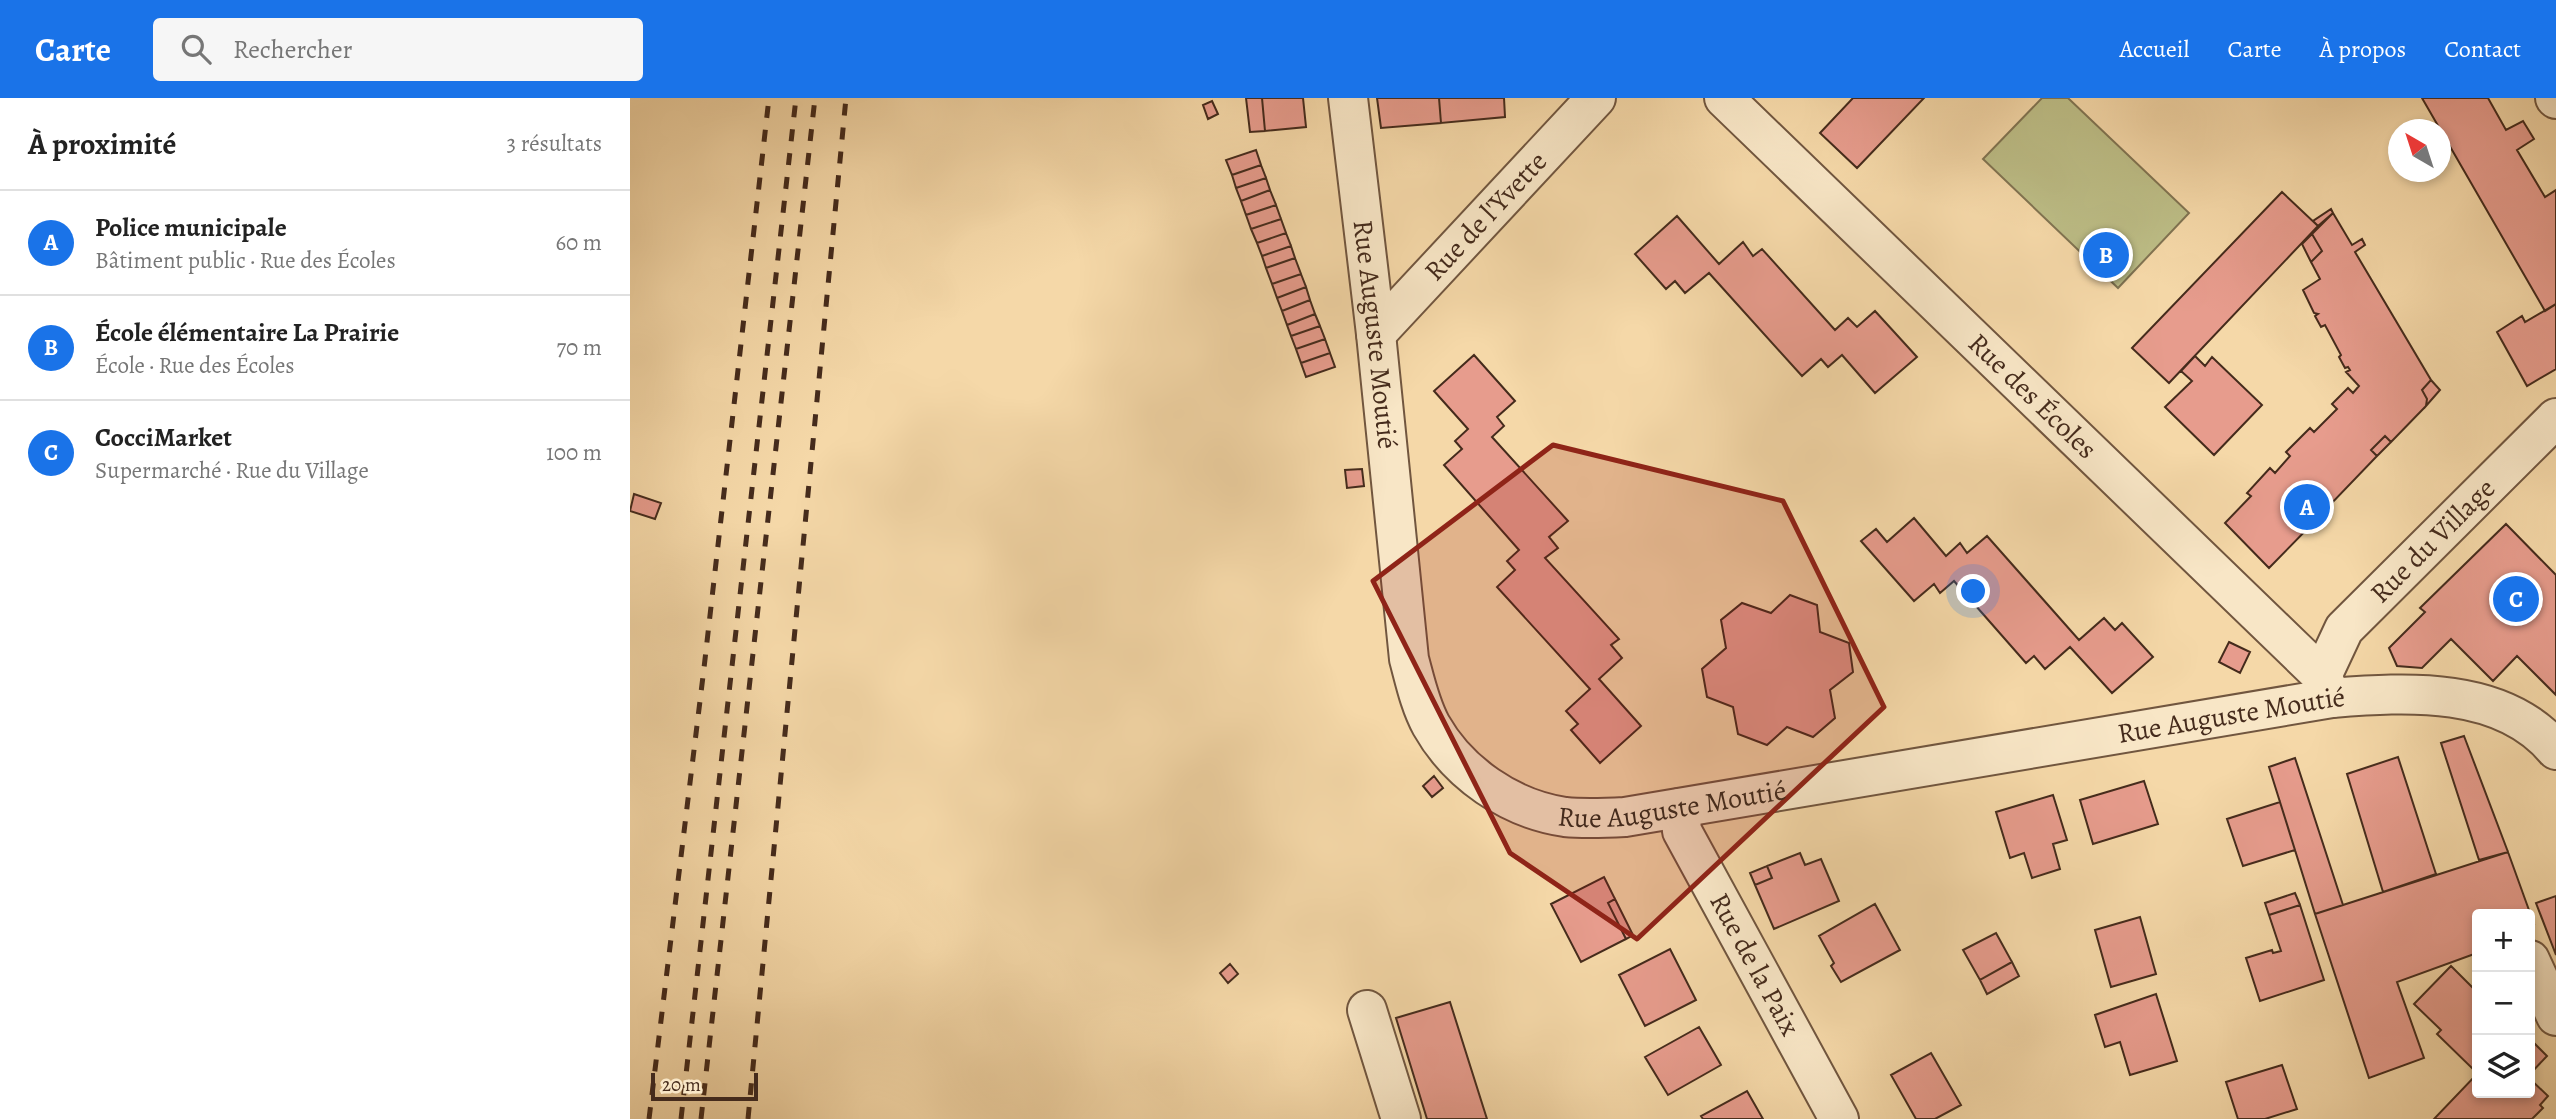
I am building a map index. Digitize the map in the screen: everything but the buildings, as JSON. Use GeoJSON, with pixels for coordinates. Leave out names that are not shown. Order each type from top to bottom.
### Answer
{"type":"FeatureCollection","features":[{"type":"Feature","properties":{"kind":"street","name":"Rue Auguste Moutié"},"geometry":{"type":"LineString","coordinates":[[1348,98],[1376,334],[1409,659],[1417,691],[1430,723],[1448,752],[1471,774],[1502,795],[1565,817],[1625,817],[2327,687],[2416,694],[2492,708],[2511,714],[2528,724],[2556,750]]}},
{"type":"Feature","properties":{"kind":"street","name":"Rue de l'Yvette"},"geometry":{"type":"LineString","coordinates":[[1376,334],[1596,98]]}},
{"type":"Feature","properties":{"kind":"street","name":"Rue des Écoles"},"geometry":{"type":"LineString","coordinates":[[1724,98],[2327,687]]}},
{"type":"Feature","properties":{"kind":"street","name":"Rue du Village"},"geometry":{"type":"LineString","coordinates":[[2327,687],[2344,629],[2556,418]]}},
{"type":"Feature","properties":{"kind":"street","name":"Rue de la Paix"},"geometry":{"type":"LineString","coordinates":[[1680,808],[1682,831],[1839,1119]]}},
{"type":"Feature","properties":{"kind":"street"},"geometry":{"type":"LineString","coordinates":[[2535,971],[2556,1016]]}},
{"type":"Feature","properties":{"kind":"street"},"geometry":{"type":"LineString","coordinates":[[1367,1010],[1401,1119]]}},
{"type":"Feature","properties":{"kind":"highlighted area"},"geometry":{"type":"Polygon","coordinates":[[[1553,445],[1783,501],[1884,707],[1637,939],[1510,853],[1373,581],[1553,445]]]}},
{"type":"Feature","properties":{"kind":"green space"},"geometry":{"type":"Polygon","coordinates":[[[2042,98],[2068,98],[2189,213],[2118,288],[1983,159],[2042,98]]]}},
{"type":"Feature","properties":{"kind":"railway"},"geometry":{"type":"LineString","coordinates":[[649,1119],[769,98]]}},
{"type":"Feature","properties":{"kind":"railway"},"geometry":{"type":"LineString","coordinates":[[681,1119],[796,98]]}},
{"type":"Feature","properties":{"kind":"railway"},"geometry":{"type":"LineString","coordinates":[[701,1119],[815,98]]}},
{"type":"Feature","properties":{"kind":"railway"},"geometry":{"type":"LineString","coordinates":[[748,1119],[846,98]]}},
{"type":"Feature","properties":{"kind":"place","name":"École élémentaire La Prairie"},"geometry":{"type":"Point","coordinates":[2106,255]}},
{"type":"Feature","properties":{"kind":"place","name":"Police municipale"},"geometry":{"type":"Point","coordinates":[2307,507]}},
{"type":"Feature","properties":{"kind":"place","name":"CocciMarket"},"geometry":{"type":"Point","coordinates":[2516,599]}}]}
